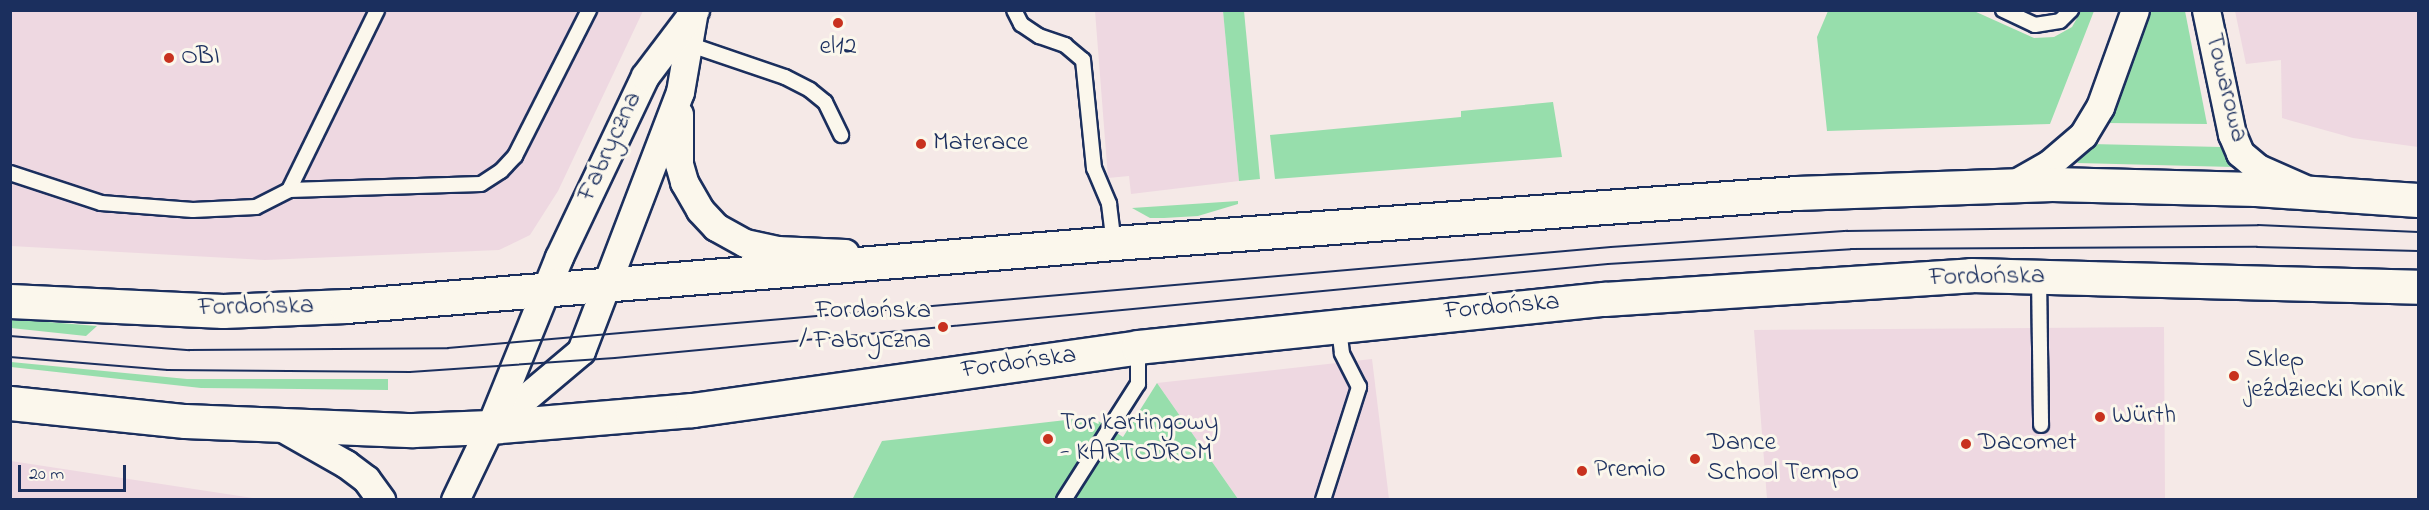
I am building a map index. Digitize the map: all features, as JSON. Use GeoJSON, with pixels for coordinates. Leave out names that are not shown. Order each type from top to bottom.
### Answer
{"type":"FeatureCollection","features":[{"type":"Feature","properties":{"kind":"main road"},"geometry":{"type":"LineString","coordinates":[[607,285],[1114,243],[1796,193],[2012,185],[2315,193],[2418,200]]}},
{"type":"Feature","properties":{"kind":"main road","name":"Fordońska"},"geometry":{"type":"LineString","coordinates":[[490,427],[692,410],[1138,347],[1604,299],[1971,275],[2418,287]]}},
{"type":"Feature","properties":{"kind":"main road","name":"Fordońska"},"geometry":{"type":"LineString","coordinates":[[10,301],[223,311],[544,292],[607,285]]}},
{"type":"Feature","properties":{"kind":"main road"},"geometry":{"type":"LineString","coordinates":[[10,403],[184,421],[278,426],[413,430],[490,427]]}},
{"type":"Feature","properties":{"kind":"street"},"geometry":{"type":"LineString","coordinates":[[2012,185],[2049,164],[2083,135],[2100,106],[2135,10]]}},
{"type":"Feature","properties":{"kind":"street","name":"Towarowa"},"geometry":{"type":"LineString","coordinates":[[2206,10],[2232,134],[2240,153],[2258,168],[2315,193]]}},
{"type":"Feature","properties":{"kind":"street","name":"Fabryczna"},"geometry":{"type":"LineString","coordinates":[[490,427],[574,361],[607,285],[680,92],[694,11]]}},
{"type":"Feature","properties":{"kind":"street","name":"Fabryczna"},"geometry":{"type":"LineString","coordinates":[[455,500],[490,427],[544,292],[645,76],[694,11]]}},
{"type":"Feature","properties":{"kind":"street"},"geometry":{"type":"LineString","coordinates":[[680,92],[677,137],[684,182],[700,210],[729,236],[777,250],[942,258]]}},
{"type":"Feature","properties":{"kind":"street"},"geometry":{"type":"LineString","coordinates":[[278,426],[346,464],[366,480],[381,500]]}},
{"type":"Feature","properties":{"kind":"lane"},"geometry":{"type":"LineString","coordinates":[[289,190],[377,10]]}},
{"type":"Feature","properties":{"kind":"lane"},"geometry":{"type":"LineString","coordinates":[[10,173],[101,203],[193,210],[256,207],[289,190],[481,184],[501,171],[515,156],[589,10]]}},
{"type":"Feature","properties":{"kind":"lane"},"geometry":{"type":"LineString","coordinates":[[1014,10],[1021,24],[1039,36],[1065,45],[1083,60],[1094,168],[1109,204],[1114,243]]}},
{"type":"Feature","properties":{"kind":"lane"},"geometry":{"type":"LineString","coordinates":[[2003,10],[2035,25],[2060,21],[2072,10]]}},
{"type":"Feature","properties":{"kind":"lane"},"geometry":{"type":"LineString","coordinates":[[688,44],[785,76],[810,90],[825,102],[841,135]]}},
{"type":"Feature","properties":{"kind":"lane"},"geometry":{"type":"LineString","coordinates":[[2039,276],[2041,425]]}},
{"type":"Feature","properties":{"kind":"lane"},"geometry":{"type":"LineString","coordinates":[[1323,500],[1359,387],[1342,353],[1338,325]]}},
{"type":"Feature","properties":{"kind":"lane"},"geometry":{"type":"LineString","coordinates":[[1064,500],[1138,384],[1138,347]]}},
{"type":"Feature","properties":{"kind":"shaded area"},"geometry":{"type":"Polygon","coordinates":[[[11,11],[643,11],[558,191],[530,235],[499,250],[265,260],[11,246],[11,11]]]}},
{"type":"Feature","properties":{"kind":"shaded area"},"geometry":{"type":"Polygon","coordinates":[[[1095,11],[1223,11],[1239,181],[1131,194],[1129,176],[1108,178],[1095,11]]]}},
{"type":"Feature","properties":{"kind":"shaded area"},"geometry":{"type":"Polygon","coordinates":[[[2235,11],[2418,11],[2418,147],[2353,138],[2282,118],[2281,60],[2246,64],[2235,11]]]}},
{"type":"Feature","properties":{"kind":"shaded area"},"geometry":{"type":"Polygon","coordinates":[[[2164,327],[2165,499],[1767,499],[1754,330],[2164,327]]]}},
{"type":"Feature","properties":{"kind":"shaded area"},"geometry":{"type":"Polygon","coordinates":[[[1372,359],[1389,499],[1238,499],[1157,383],[1372,359]]]}},
{"type":"Feature","properties":{"kind":"shaded area"},"geometry":{"type":"Polygon","coordinates":[[[11,461],[260,499],[11,499],[11,461]]]}},
{"type":"Feature","properties":{"kind":"green space"},"geometry":{"type":"Polygon","coordinates":[[[1223,11],[1244,11],[1260,179],[1239,181],[1223,11]]]}},
{"type":"Feature","properties":{"kind":"green space"},"geometry":{"type":"Polygon","coordinates":[[[1828,11],[1974,11],[2034,38],[2054,37],[2072,27],[2081,11],[2094,11],[2050,124],[1827,131],[1817,37],[1828,11]]]}},
{"type":"Feature","properties":{"kind":"green space"},"geometry":{"type":"Polygon","coordinates":[[[2148,11],[2185,11],[2207,124],[2107,123],[2148,11]]]}},
{"type":"Feature","properties":{"kind":"green space"},"geometry":{"type":"Polygon","coordinates":[[[1553,102],[1562,157],[1275,179],[1270,135],[1461,117],[1461,111],[1553,102]]]}},
{"type":"Feature","properties":{"kind":"green space"},"geometry":{"type":"Polygon","coordinates":[[[2091,144],[2221,147],[2235,163],[2233,167],[2077,163],[2091,144]]]}},
{"type":"Feature","properties":{"kind":"green space"},"geometry":{"type":"Polygon","coordinates":[[[1238,201],[1238,204],[1198,216],[1150,218],[1132,208],[1238,201]]]}},
{"type":"Feature","properties":{"kind":"green space"},"geometry":{"type":"Polygon","coordinates":[[[11,319],[97,326],[86,336],[11,328],[11,319]]]}},
{"type":"Feature","properties":{"kind":"green space"},"geometry":{"type":"Polygon","coordinates":[[[11,362],[187,379],[388,379],[388,390],[201,388],[11,367],[11,362]]]}},
{"type":"Feature","properties":{"kind":"green space","name":"Tor kartingowy - KARTODROM"},"geometry":{"type":"Polygon","coordinates":[[[1157,383],[1238,499],[852,500],[882,441],[1092,417],[1123,437],[1157,383]]]}},
{"type":"Feature","properties":{"kind":"tram line"},"geometry":{"type":"LineString","coordinates":[[10,336],[189,350],[448,348],[1611,247],[1847,231],[2258,225],[2418,232]]}},
{"type":"Feature","properties":{"kind":"tram line"},"geometry":{"type":"LineString","coordinates":[[10,357],[167,370],[410,372],[615,358],[1608,264],[1851,249],[2257,247],[2418,251]]}},
{"type":"Feature","properties":{"kind":"place","name":"el12"},"geometry":{"type":"Point","coordinates":[838,23]}},
{"type":"Feature","properties":{"kind":"place","name":"OBI"},"geometry":{"type":"Point","coordinates":[169,58]}},
{"type":"Feature","properties":{"kind":"place","name":"Materace"},"geometry":{"type":"Point","coordinates":[921,144]}},
{"type":"Feature","properties":{"kind":"place","name":"Fordońska / Fabryczna"},"geometry":{"type":"Point","coordinates":[943,327]}},
{"type":"Feature","properties":{"kind":"place","name":"Sklep jeździecki Konik"},"geometry":{"type":"Point","coordinates":[2234,376]}},
{"type":"Feature","properties":{"kind":"place","name":"Würth"},"geometry":{"type":"Point","coordinates":[2100,417]}},
{"type":"Feature","properties":{"kind":"place","name":"Tor kartingowy - KARTODROM"},"geometry":{"type":"Point","coordinates":[1048,439]}},
{"type":"Feature","properties":{"kind":"place","name":"Dacomet"},"geometry":{"type":"Point","coordinates":[1966,444]}},
{"type":"Feature","properties":{"kind":"place","name":"Dance School Tempo"},"geometry":{"type":"Point","coordinates":[1695,459]}},
{"type":"Feature","properties":{"kind":"place","name":"Premio"},"geometry":{"type":"Point","coordinates":[1582,471]}}]}
